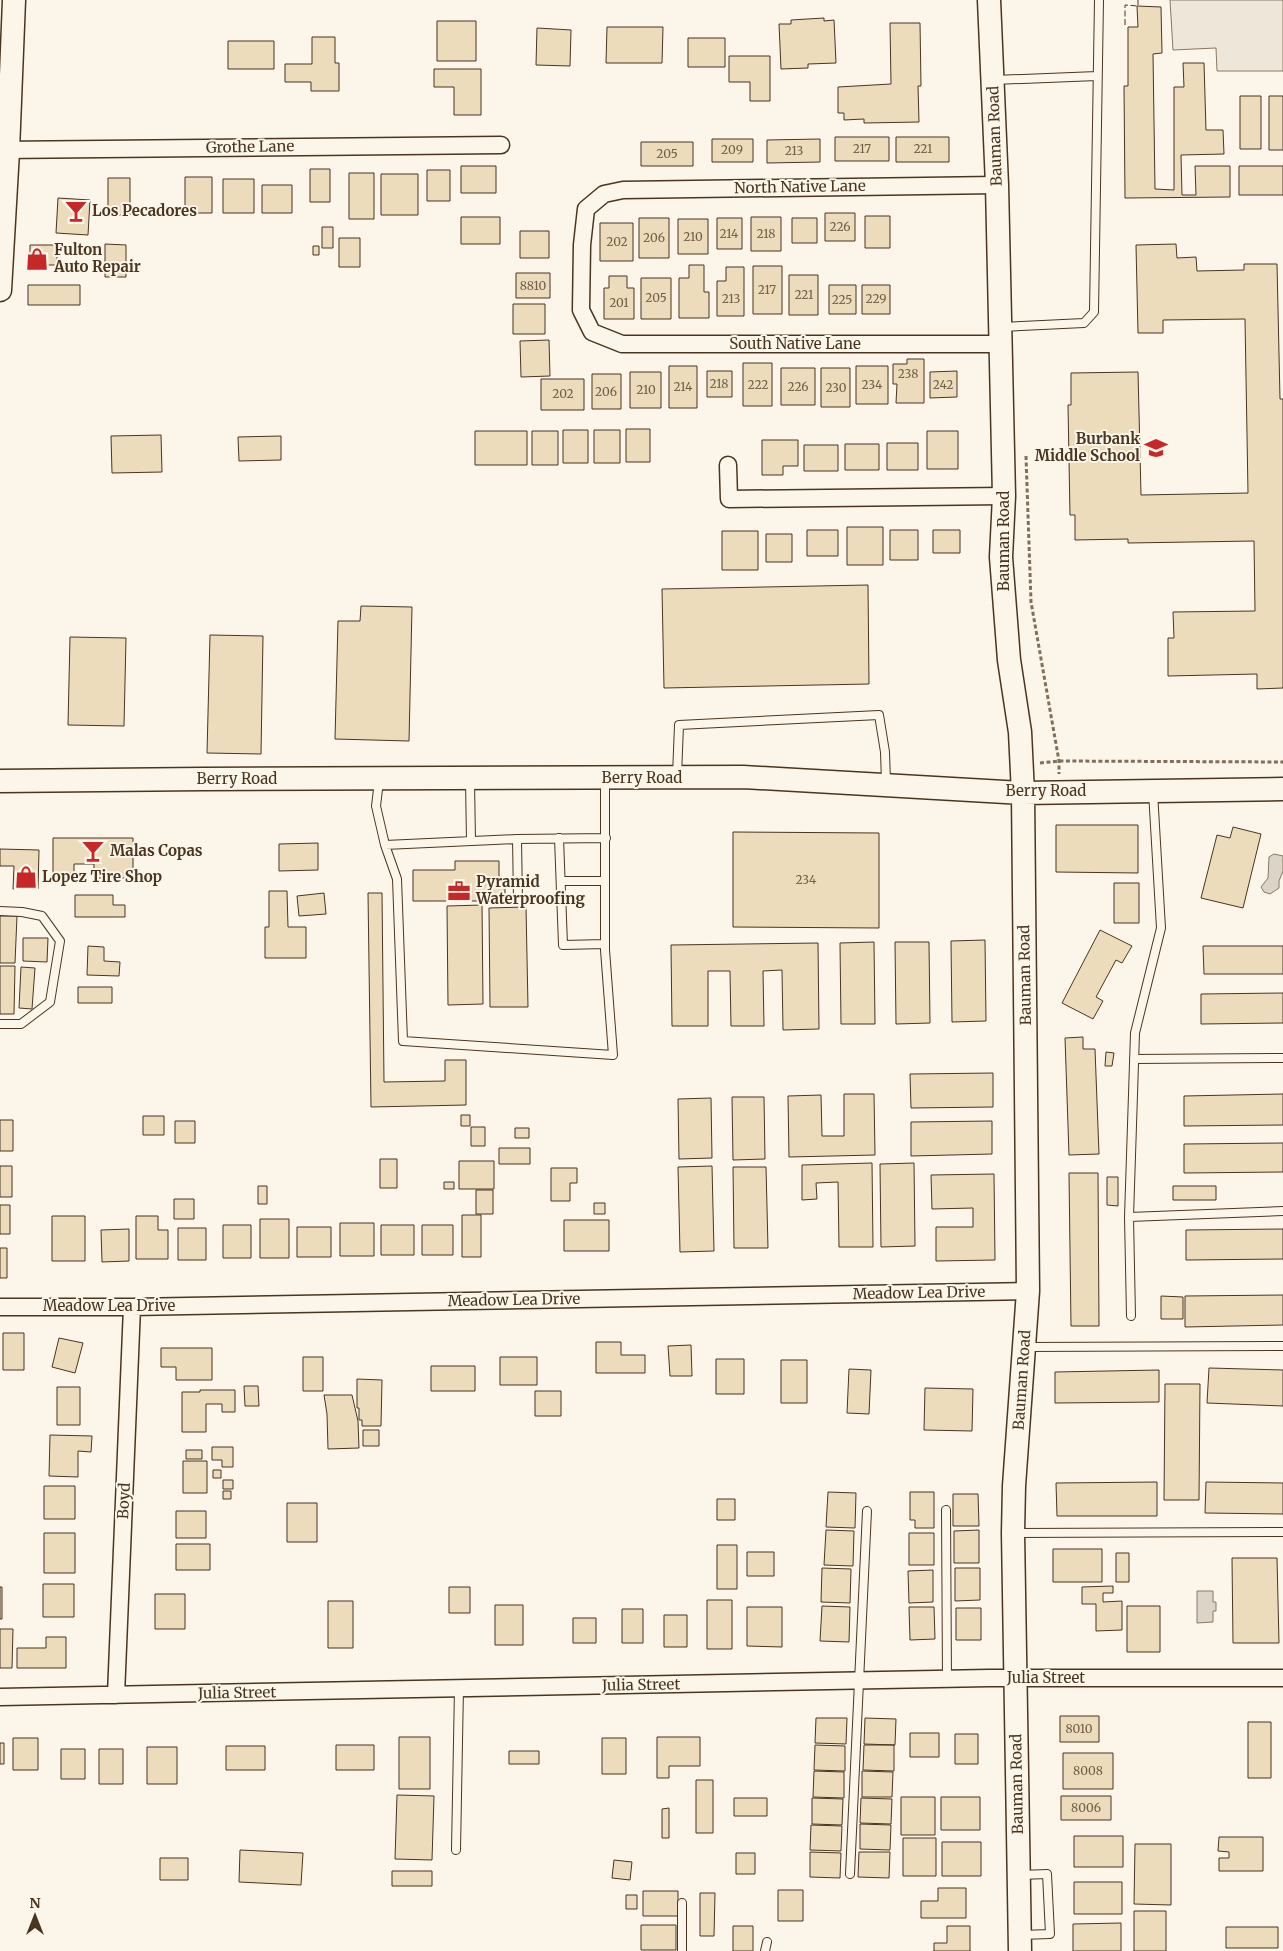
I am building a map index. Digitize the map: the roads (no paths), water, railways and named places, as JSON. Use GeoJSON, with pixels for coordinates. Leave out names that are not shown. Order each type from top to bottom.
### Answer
{"type":"FeatureCollection","features":[{"type":"Feature","properties":{"kind":"street"},"geometry":{"type":"LineString","coordinates":[[0,290],[4,150],[14,0]]}},
{"type":"Feature","properties":{"kind":"street","name":"Bauman Road"},"geometry":{"type":"LineString","coordinates":[[989,0],[997,185],[1004,496],[1001,557],[1009,660],[1020,732],[1023,793],[1028,1291],[1014,1486],[1013,1533],[1020,1943]]}},
{"type":"Feature","properties":{"kind":"street","name":"Grothe Lane"},"geometry":{"type":"LineString","coordinates":[[4,150],[501,145]]}},
{"type":"Feature","properties":{"kind":"street","name":"North Native Lane"},"geometry":{"type":"LineString","coordinates":[[592,332],[581,310],[582,244],[586,209],[604,194],[633,190],[997,185]]}},
{"type":"Feature","properties":{"kind":"street","name":"South Native Lane"},"geometry":{"type":"LineString","coordinates":[[592,332],[622,344],[951,344],[1000,336]]}},
{"type":"Feature","properties":{"kind":"street"},"geometry":{"type":"LineString","coordinates":[[728,465],[730,499],[1004,496]]}},
{"type":"Feature","properties":{"kind":"street","name":"Berry Road"},"geometry":{"type":"LineString","coordinates":[[0,781],[743,777],[1023,793],[1283,789]]}},
{"type":"Feature","properties":{"kind":"street","name":"Meadow Lea Drive"},"geometry":{"type":"LineString","coordinates":[[0,1307],[132,1307],[1028,1291]]}},
{"type":"Feature","properties":{"kind":"street","name":"Boyd"},"geometry":{"type":"LineString","coordinates":[[116,1696],[132,1307]]}},
{"type":"Feature","properties":{"kind":"street","name":"Julia Street"},"geometry":{"type":"LineString","coordinates":[[0,1697],[1015,1677],[1283,1678]]}},
{"type":"Feature","properties":{"kind":"lane"},"geometry":{"type":"LineString","coordinates":[[1000,336],[1084,323],[1094,312],[1099,0]]}},
{"type":"Feature","properties":{"kind":"lane"},"geometry":{"type":"LineString","coordinates":[[992,80],[1097,76]]}},
{"type":"Feature","properties":{"kind":"lane"},"geometry":{"type":"LineString","coordinates":[[677,778],[679,725],[879,715],[886,785]]}},
{"type":"Feature","properties":{"kind":"lane"},"geometry":{"type":"LineString","coordinates":[[379,778],[376,806],[385,844],[397,879],[403,1041],[613,1055],[605,944],[606,838],[604,778]]}},
{"type":"Feature","properties":{"kind":"lane"},"geometry":{"type":"LineString","coordinates":[[470,778],[471,841]]}},
{"type":"Feature","properties":{"kind":"lane"},"geometry":{"type":"LineString","coordinates":[[1130,1316],[1129,1217],[1135,1033],[1161,928],[1153,790]]}},
{"type":"Feature","properties":{"kind":"lane"},"geometry":{"type":"LineString","coordinates":[[560,838],[562,945],[605,944]]}},
{"type":"Feature","properties":{"kind":"lane"},"geometry":{"type":"LineString","coordinates":[[385,844],[606,838]]}},
{"type":"Feature","properties":{"kind":"lane"},"geometry":{"type":"LineString","coordinates":[[517,839],[518,900]]}},
{"type":"Feature","properties":{"kind":"lane"},"geometry":{"type":"LineString","coordinates":[[561,881],[605,880]]}},
{"type":"Feature","properties":{"kind":"lane"},"geometry":{"type":"LineString","coordinates":[[0,911],[22,912],[42,916],[60,941],[50,1002],[21,1024],[0,1024]]}},
{"type":"Feature","properties":{"kind":"lane"},"geometry":{"type":"LineString","coordinates":[[1134,1059],[1283,1058]]}},
{"type":"Feature","properties":{"kind":"lane"},"geometry":{"type":"LineString","coordinates":[[1129,1217],[1283,1211]]}},
{"type":"Feature","properties":{"kind":"lane"},"geometry":{"type":"LineString","coordinates":[[1024,1347],[1283,1346]]}},
{"type":"Feature","properties":{"kind":"lane"},"geometry":{"type":"LineString","coordinates":[[946,1510],[947,1679]]}},
{"type":"Feature","properties":{"kind":"lane"},"geometry":{"type":"LineString","coordinates":[[850,1874],[867,1511]]}},
{"type":"Feature","properties":{"kind":"lane"},"geometry":{"type":"LineString","coordinates":[[1013,1533],[1283,1532]]}},
{"type":"Feature","properties":{"kind":"lane"},"geometry":{"type":"LineString","coordinates":[[456,1850],[459,1688]]}},
{"type":"Feature","properties":{"kind":"lane"},"geometry":{"type":"LineString","coordinates":[[1019,1875],[1047,1874],[1050,1934],[1020,1943]]}},
{"type":"Feature","properties":{"kind":"lane"},"geometry":{"type":"LineString","coordinates":[[682,1903],[682,1951]]}},
{"type":"Feature","properties":{"kind":"lane"},"geometry":{"type":"LineString","coordinates":[[765,1951],[767,1942]]}},
{"type":"Feature","properties":{"kind":"place","name":"Los Pecadores"},"geometry":{"type":"Point","coordinates":[76,211]}},
{"type":"Feature","properties":{"kind":"place","name":"Fulton Auto Repair"},"geometry":{"type":"Point","coordinates":[37,259]}},
{"type":"Feature","properties":{"kind":"place","name":"Burbank Middle School"},"geometry":{"type":"Point","coordinates":[1156,448]}},
{"type":"Feature","properties":{"kind":"place","name":"Malas Copas"},"geometry":{"type":"Point","coordinates":[93,851]}},
{"type":"Feature","properties":{"kind":"place","name":"Lopez Tire Shop"},"geometry":{"type":"Point","coordinates":[26,877]}},
{"type":"Feature","properties":{"kind":"place","name":"Pyramid Waterproofing"},"geometry":{"type":"Point","coordinates":[459,891]}}]}
